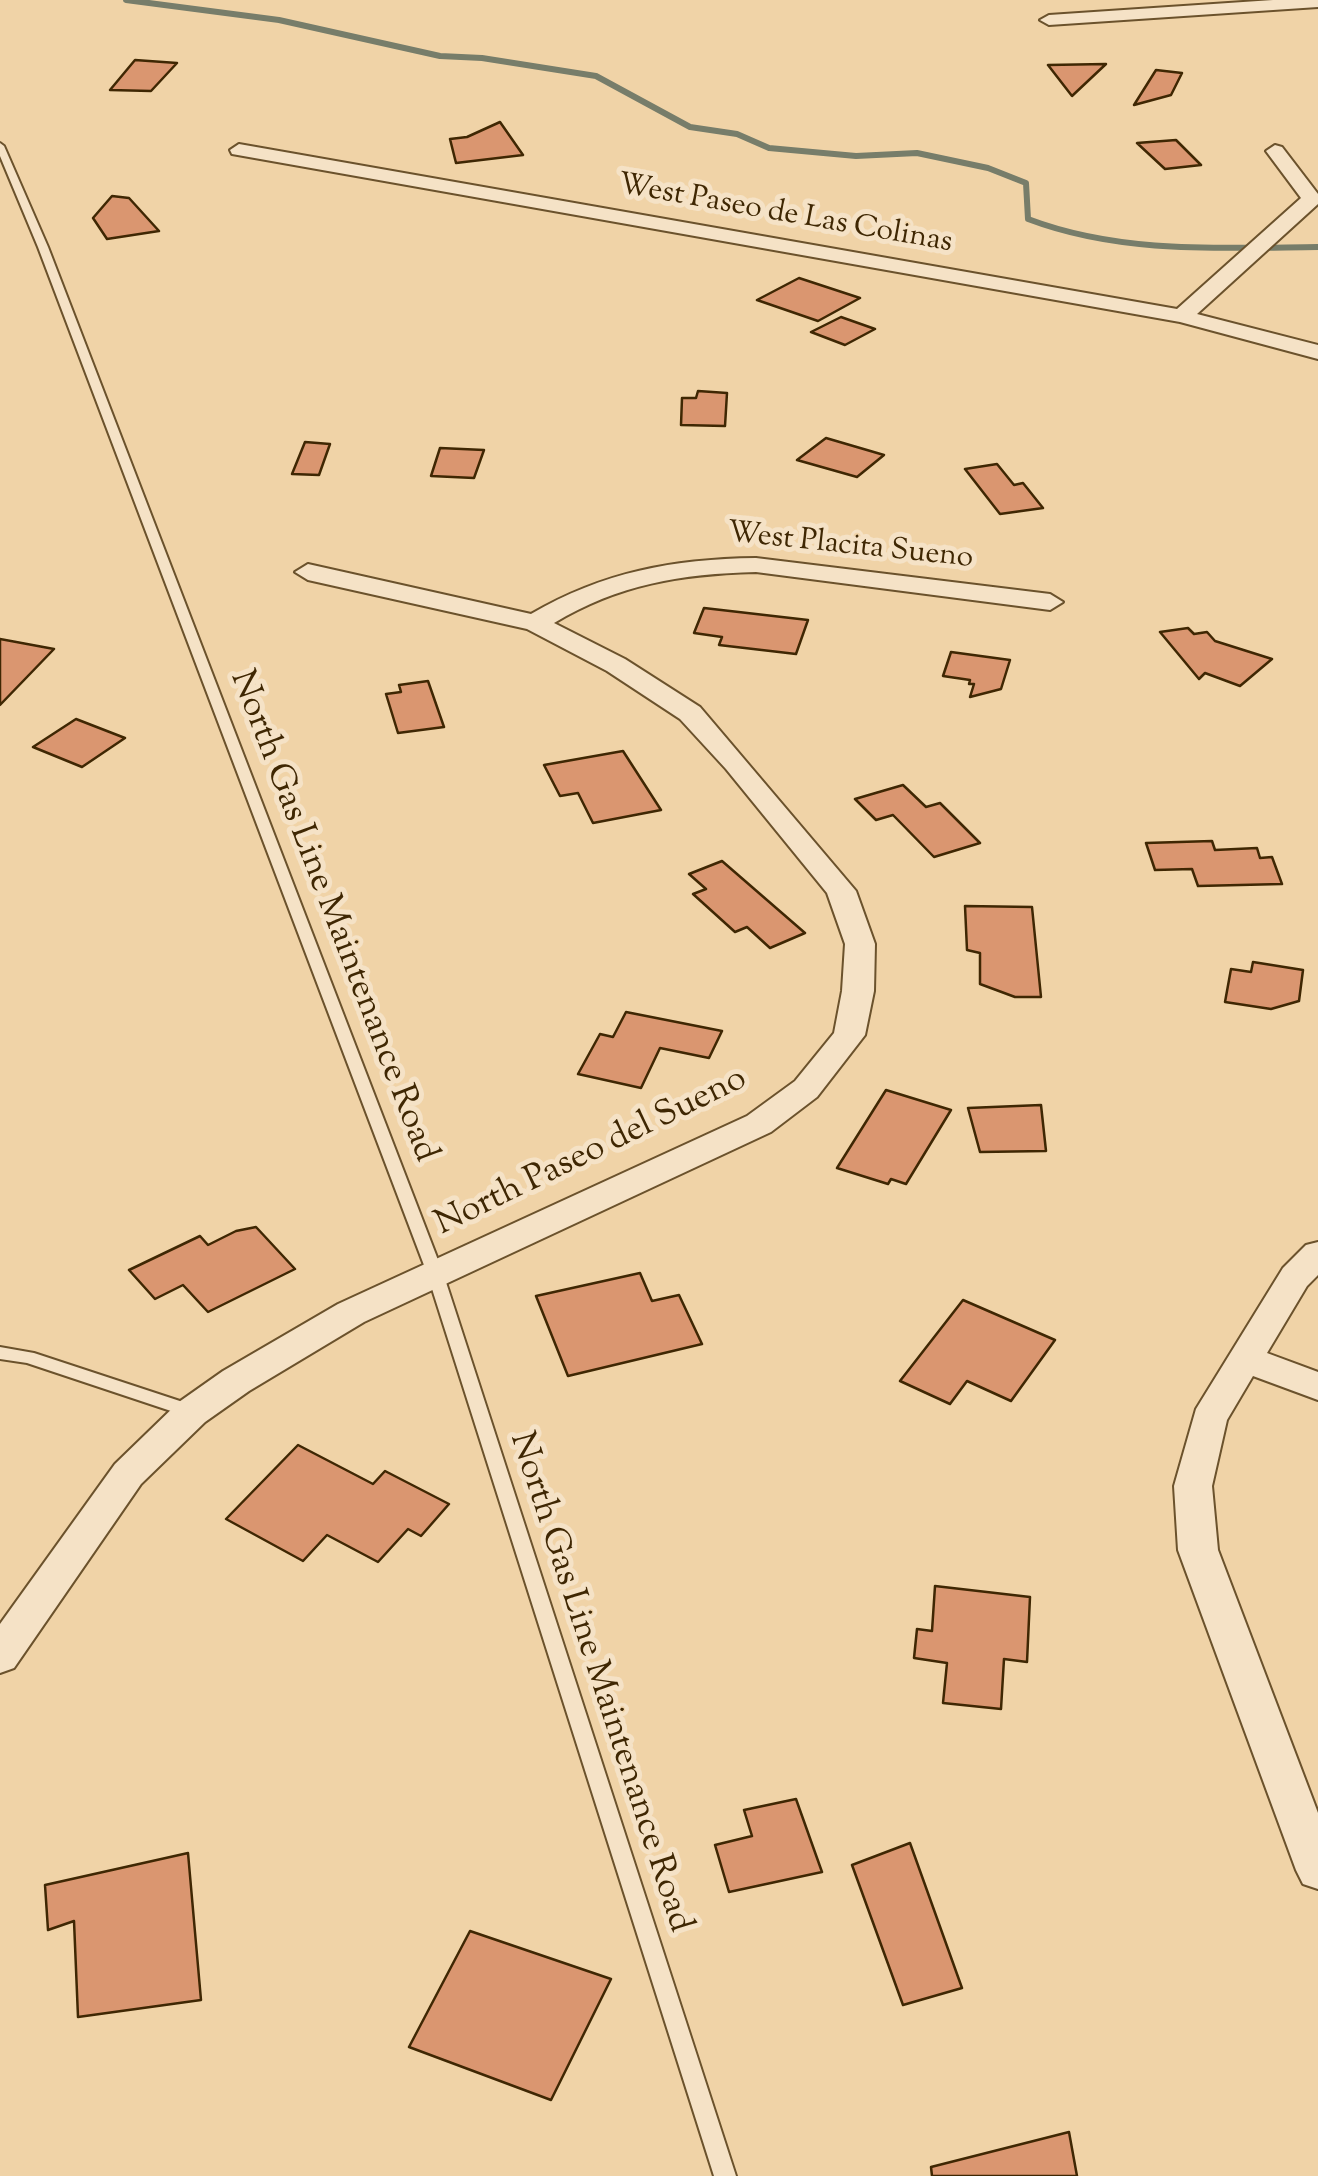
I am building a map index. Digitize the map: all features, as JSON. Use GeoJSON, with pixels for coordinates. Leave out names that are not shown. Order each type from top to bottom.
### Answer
{"type":"FeatureCollection","features":[{"type":"Feature","properties":{"kind":"street"},"geometry":{"type":"LineString","coordinates":[[1048,20],[1318,2]]}},
{"type":"Feature","properties":{"kind":"street","name":"West Paseo de Las Colinas"},"geometry":{"type":"LineString","coordinates":[[239,150],[1181,316],[1318,352]]}},
{"type":"Feature","properties":{"kind":"street"},"geometry":{"type":"LineString","coordinates":[[1181,316],[1274,238],[1312,199],[1275,152]]}},
{"type":"Feature","properties":{"kind":"street","name":"West Placita Sueno"},"geometry":{"type":"LineString","coordinates":[[535,622],[597,586],[668,568],[711,565],[756,565],[1050,602]]}},
{"type":"Feature","properties":{"kind":"street","name":"North Paseo del Sueno"},"geometry":{"type":"LineString","coordinates":[[0,1656],[128,1474],[192,1412],[236,1381],[351,1314],[759,1124],[806,1089],[849,1035],[858,991],[860,944],[841,891],[736,762],[690,713],[616,665],[535,622],[308,572]]}},
{"type":"Feature","properties":{"kind":"street"},"geometry":{"type":"LineString","coordinates":[[1318,1254],[1295,1277],[1209,1419],[1194,1486],[1198,1550],[1318,1870]]}},
{"type":"Feature","properties":{"kind":"street"},"geometry":{"type":"LineString","coordinates":[[1244,1359],[1318,1386]]}},
{"type":"Feature","properties":{"kind":"lane","name":"North Gas Line Maintenance Road"},"geometry":{"type":"LineString","coordinates":[[0,146],[50,266],[435,1273],[725,2176]]}},
{"type":"Feature","properties":{"kind":"lane"},"geometry":{"type":"LineString","coordinates":[[0,1353],[28,1357],[192,1412]]}},
{"type":"Feature","properties":{"kind":"building"},"geometry":{"type":"Polygon","coordinates":[[[135,60],[177,63],[151,91],[110,90],[135,60]]]}},
{"type":"Feature","properties":{"kind":"building"},"geometry":{"type":"Polygon","coordinates":[[[1106,64],[1072,96],[1048,65],[1106,64]]]}},
{"type":"Feature","properties":{"kind":"building"},"geometry":{"type":"Polygon","coordinates":[[[1156,70],[1182,73],[1171,95],[1134,105],[1156,70]]]}},
{"type":"Feature","properties":{"kind":"building"},"geometry":{"type":"Polygon","coordinates":[[[500,122],[523,155],[456,163],[450,139],[467,137],[500,122]]]}},
{"type":"Feature","properties":{"kind":"building"},"geometry":{"type":"Polygon","coordinates":[[[1176,140],[1201,165],[1165,169],[1137,143],[1176,140]]]}},
{"type":"Feature","properties":{"kind":"building"},"geometry":{"type":"Polygon","coordinates":[[[112,196],[129,198],[159,231],[107,239],[93,218],[112,196]]]}},
{"type":"Feature","properties":{"kind":"building"},"geometry":{"type":"Polygon","coordinates":[[[799,278],[860,298],[818,321],[757,300],[799,278]]]}},
{"type":"Feature","properties":{"kind":"building"},"geometry":{"type":"Polygon","coordinates":[[[841,317],[875,329],[845,345],[811,332],[841,317]]]}},
{"type":"Feature","properties":{"kind":"building"},"geometry":{"type":"Polygon","coordinates":[[[698,391],[727,393],[725,426],[681,425],[682,398],[696,398],[698,391]]]}},
{"type":"Feature","properties":{"kind":"building"},"geometry":{"type":"Polygon","coordinates":[[[826,438],[884,455],[857,477],[797,460],[826,438]]]}},
{"type":"Feature","properties":{"kind":"building"},"geometry":{"type":"Polygon","coordinates":[[[305,442],[330,444],[319,475],[292,474],[305,442]]]}},
{"type":"Feature","properties":{"kind":"building"},"geometry":{"type":"Polygon","coordinates":[[[440,448],[484,450],[474,478],[431,476],[440,448]]]}},
{"type":"Feature","properties":{"kind":"building"},"geometry":{"type":"Polygon","coordinates":[[[997,464],[1014,485],[1023,483],[1043,508],[1000,514],[965,469],[997,464]]]}},
{"type":"Feature","properties":{"kind":"building"},"geometry":{"type":"Polygon","coordinates":[[[704,608],[808,620],[796,654],[719,645],[722,637],[694,633],[704,608]]]}},
{"type":"Feature","properties":{"kind":"building"},"geometry":{"type":"Polygon","coordinates":[[[1188,628],[1194,634],[1207,632],[1215,641],[1272,659],[1240,686],[1205,673],[1199,679],[1160,632],[1188,628]]]}},
{"type":"Feature","properties":{"kind":"building"},"geometry":{"type":"Polygon","coordinates":[[[0,639],[54,649],[0,705],[0,639]]]}},
{"type":"Feature","properties":{"kind":"building"},"geometry":{"type":"Polygon","coordinates":[[[951,652],[1010,660],[1001,689],[970,697],[974,684],[969,684],[970,680],[943,676],[951,652]]]}},
{"type":"Feature","properties":{"kind":"building"},"geometry":{"type":"Polygon","coordinates":[[[428,681],[444,727],[398,733],[386,694],[401,692],[399,685],[428,681]]]}},
{"type":"Feature","properties":{"kind":"building"},"geometry":{"type":"Polygon","coordinates":[[[76,719],[125,738],[82,767],[33,747],[76,719]]]}},
{"type":"Feature","properties":{"kind":"building"},"geometry":{"type":"Polygon","coordinates":[[[623,751],[661,810],[593,823],[578,793],[560,796],[544,765],[623,751]]]}},
{"type":"Feature","properties":{"kind":"building"},"geometry":{"type":"Polygon","coordinates":[[[903,785],[926,807],[940,803],[980,843],[934,857],[893,815],[876,820],[855,799],[903,785]]]}},
{"type":"Feature","properties":{"kind":"building"},"geometry":{"type":"Polygon","coordinates":[[[1212,841],[1215,850],[1257,848],[1260,858],[1272,857],[1282,884],[1198,886],[1192,869],[1155,870],[1146,843],[1212,841]]]}},
{"type":"Feature","properties":{"kind":"building"},"geometry":{"type":"Polygon","coordinates":[[[722,861],[805,933],[770,948],[747,927],[735,932],[693,894],[706,889],[689,874],[722,861]]]}},
{"type":"Feature","properties":{"kind":"building"},"geometry":{"type":"Polygon","coordinates":[[[965,906],[1032,907],[1041,997],[1015,997],[980,984],[980,953],[967,950],[965,906]]]}},
{"type":"Feature","properties":{"kind":"building"},"geometry":{"type":"Polygon","coordinates":[[[1253,962],[1303,970],[1299,1001],[1271,1009],[1225,1002],[1231,969],[1251,972],[1253,962]]]}},
{"type":"Feature","properties":{"kind":"building"},"geometry":{"type":"Polygon","coordinates":[[[626,1012],[722,1031],[709,1058],[660,1048],[641,1088],[578,1074],[600,1034],[613,1037],[626,1012]]]}},
{"type":"Feature","properties":{"kind":"building"},"geometry":{"type":"Polygon","coordinates":[[[886,1090],[951,1110],[906,1184],[891,1179],[888,1184],[837,1168],[886,1090]]]}},
{"type":"Feature","properties":{"kind":"building"},"geometry":{"type":"Polygon","coordinates":[[[1041,1105],[1046,1151],[980,1152],[968,1108],[1041,1105]]]}},
{"type":"Feature","properties":{"kind":"building"},"geometry":{"type":"Polygon","coordinates":[[[256,1227],[295,1269],[208,1312],[183,1285],[155,1299],[129,1270],[200,1236],[208,1245],[236,1231],[256,1227]]]}},
{"type":"Feature","properties":{"kind":"building"},"geometry":{"type":"Polygon","coordinates":[[[640,1273],[652,1301],[679,1295],[702,1344],[568,1376],[536,1296],[640,1273]]]}},
{"type":"Feature","properties":{"kind":"building"},"geometry":{"type":"Polygon","coordinates":[[[963,1300],[1055,1340],[1011,1401],[967,1381],[950,1404],[900,1381],[963,1300]]]}},
{"type":"Feature","properties":{"kind":"building"},"geometry":{"type":"Polygon","coordinates":[[[298,1445],[373,1484],[385,1471],[449,1504],[421,1536],[408,1529],[378,1562],[327,1535],[303,1561],[226,1519],[298,1445]]]}},
{"type":"Feature","properties":{"kind":"building"},"geometry":{"type":"Polygon","coordinates":[[[935,1586],[1030,1597],[1027,1662],[1004,1659],[1001,1709],[943,1703],[947,1663],[914,1658],[917,1629],[932,1631],[935,1586]]]}},
{"type":"Feature","properties":{"kind":"building"},"geometry":{"type":"Polygon","coordinates":[[[796,1799],[822,1872],[729,1892],[715,1845],[752,1836],[744,1810],[796,1799]]]}},
{"type":"Feature","properties":{"kind":"building"},"geometry":{"type":"Polygon","coordinates":[[[910,1843],[962,1988],[903,2005],[852,1865],[910,1843]]]}},
{"type":"Feature","properties":{"kind":"building"},"geometry":{"type":"Polygon","coordinates":[[[188,1853],[201,2000],[78,2017],[74,1921],[48,1930],[45,1885],[188,1853]]]}},
{"type":"Feature","properties":{"kind":"building"},"geometry":{"type":"Polygon","coordinates":[[[470,1931],[611,1979],[551,2100],[409,2047],[470,1931]]]}},
{"type":"Feature","properties":{"kind":"building"},"geometry":{"type":"Polygon","coordinates":[[[1069,2132],[1077,2176],[932,2176],[931,2167],[1069,2132]]]}},
{"type":"Feature","properties":{"kind":"waterway"},"geometry":{"type":"LineString","coordinates":[[126,0],[279,20],[440,56],[482,58],[596,76],[690,127],[737,134],[769,148],[856,156],[917,153],[988,168],[1026,183],[1028,219],[1098,238],[1171,246],[1318,247]]}}]}
